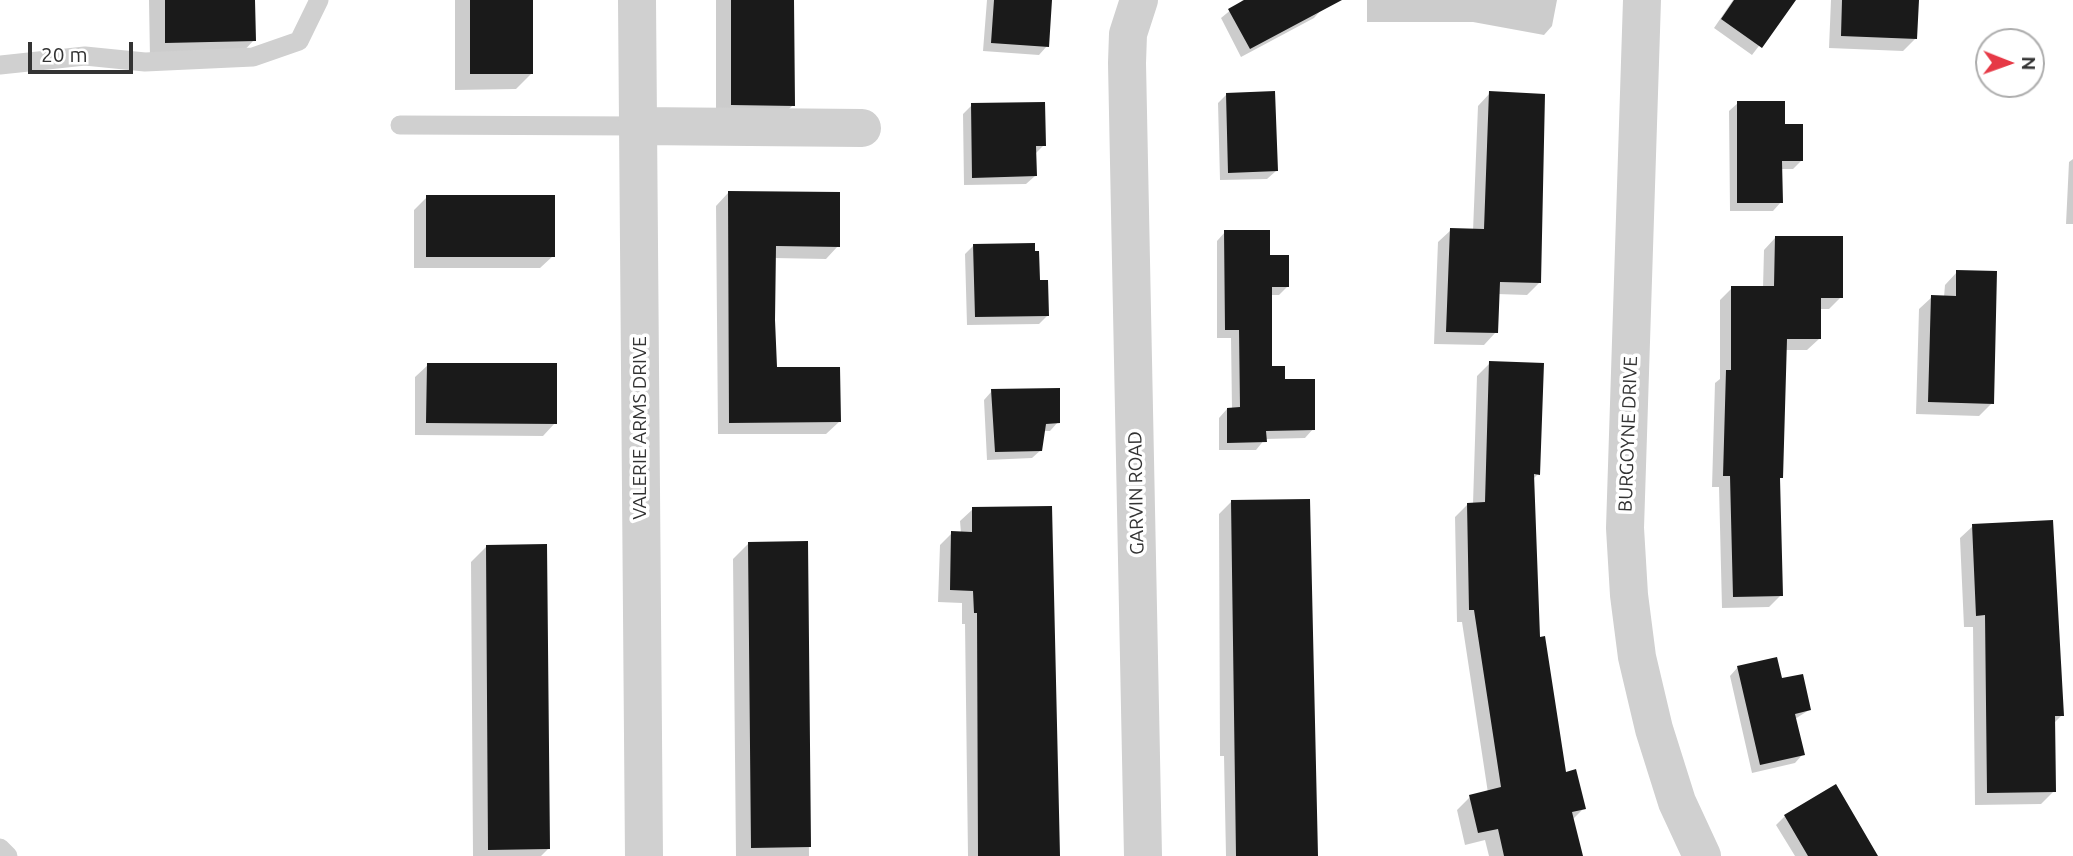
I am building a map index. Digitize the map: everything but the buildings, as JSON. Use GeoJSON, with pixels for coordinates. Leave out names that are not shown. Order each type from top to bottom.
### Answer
{"type":"FeatureCollection","features":[{"type":"Feature","properties":{"kind":"street","name":"VALERIE ARMS DRIVE"},"geometry":{"type":"LineString","coordinates":[[637,0],[644,856]]}},
{"type":"Feature","properties":{"kind":"street","name":"GARVIN ROAD"},"geometry":{"type":"LineString","coordinates":[[1139,0],[1128,34],[1128,131],[1143,856]]}},
{"type":"Feature","properties":{"kind":"street","name":"BURGOYNE DRIVE"},"geometry":{"type":"LineString","coordinates":[[1642,0],[1625,528],[1629,595],[1637,657],[1654,729],[1677,802],[1702,856]]}},
{"type":"Feature","properties":{"kind":"street"},"geometry":{"type":"LineString","coordinates":[[638,126],[862,128]]}},
{"type":"Feature","properties":{"kind":"lane"},"geometry":{"type":"LineString","coordinates":[[0,65],[85,57],[145,62],[253,57],[299,41],[319,0]]}},
{"type":"Feature","properties":{"kind":"lane"},"geometry":{"type":"LineString","coordinates":[[400,125],[638,126]]}},
{"type":"Feature","properties":{"kind":"lane"},"geometry":{"type":"LineString","coordinates":[[0,848],[9,856]]}}]}
